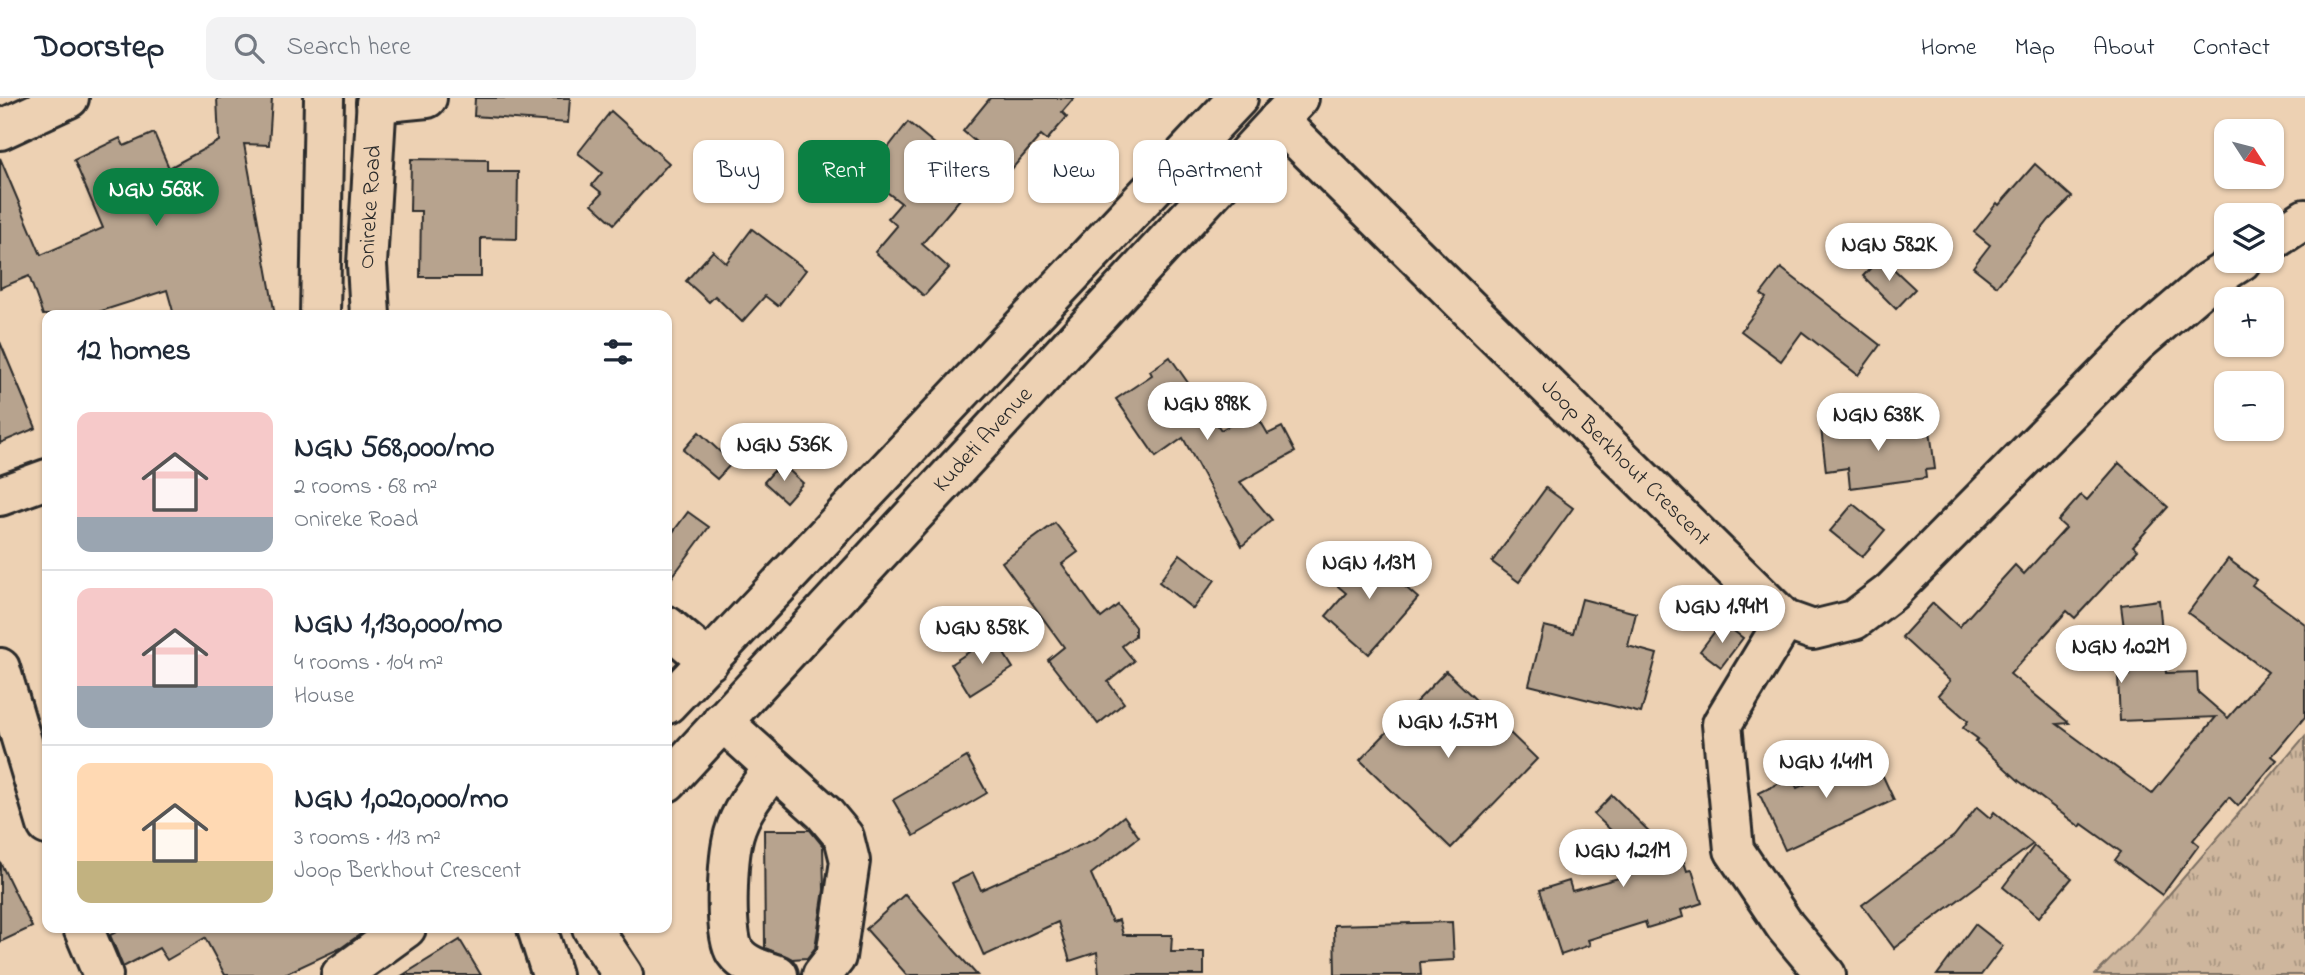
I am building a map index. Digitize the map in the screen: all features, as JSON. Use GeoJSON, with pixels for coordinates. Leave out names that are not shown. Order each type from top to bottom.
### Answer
{"type":"FeatureCollection","features":[{"type":"Feature","properties":{"kind":"main road"},"geometry":{"type":"LineString","coordinates":[[0,131],[69,98]]}},
{"type":"Feature","properties":{"kind":"main road","name":"Onireke Road"},"geometry":{"type":"LineString","coordinates":[[320,310],[324,98]]}},
{"type":"Feature","properties":{"kind":"main road"},"geometry":{"type":"LineString","coordinates":[[377,101],[427,98]]}},
{"type":"Feature","properties":{"kind":"main road","name":"Kudeti Avenue"},"geometry":{"type":"LineString","coordinates":[[672,699],[1238,98]]}},
{"type":"Feature","properties":{"kind":"main road","name":"Onireke Road"},"geometry":{"type":"LineString","coordinates":[[370,310],[367,264],[377,101]]}},
{"type":"Feature","properties":{"kind":"main road","name":"Kudeti Avenue"},"geometry":{"type":"LineString","coordinates":[[672,776],[1288,109]]}},
{"type":"Feature","properties":{"kind":"main road","name":"Joop Berkhout Crescent"},"geometry":{"type":"LineString","coordinates":[[1288,109],[1785,620]]}},
{"type":"Feature","properties":{"kind":"main road"},"geometry":{"type":"LineString","coordinates":[[2284,233],[2305,219]]}},
{"type":"Feature","properties":{"kind":"main road"},"geometry":{"type":"LineString","coordinates":[[1826,975],[1785,926],[1734,850],[1722,724],[1785,620],[1812,630],[1854,620],[1891,593],[2138,342],[2222,273]]}},
{"type":"Feature","properties":{"kind":"main road"},"geometry":{"type":"LineString","coordinates":[[0,496],[42,481]]}},
{"type":"Feature","properties":{"kind":"main road"},"geometry":{"type":"LineString","coordinates":[[672,630],[709,661]]}},
{"type":"Feature","properties":{"kind":"main road"},"geometry":{"type":"LineString","coordinates":[[0,668],[42,808]]}},
{"type":"Feature","properties":{"kind":"main road"},"geometry":{"type":"LineString","coordinates":[[722,721],[824,813],[844,837],[850,861],[836,957],[822,975]]}},
{"type":"Feature","properties":{"kind":"main road"},"geometry":{"type":"LineString","coordinates":[[773,769],[748,802],[734,835],[726,929],[735,952],[752,967],[778,975]]}},
{"type":"Feature","properties":{"kind":"main road"},"geometry":{"type":"LineString","coordinates":[[85,933],[103,975]]}},
{"type":"Feature","properties":{"kind":"main road"},"geometry":{"type":"LineString","coordinates":[[341,975],[399,933]]}},
{"type":"Feature","properties":{"kind":"main road"},"geometry":{"type":"LineString","coordinates":[[539,933],[552,975]]}},
{"type":"Feature","properties":{"kind":"main road"},"geometry":{"type":"LineString","coordinates":[[595,933],[623,975]]}},
{"type":"Feature","properties":{"kind":"green space"},"geometry":{"type":"Polygon","coordinates":[[[2305,736],[2305,975],[2095,975],[2136,933],[2305,736]]]}},
{"type":"Feature","properties":{"kind":"building"},"geometry":{"type":"Polygon","coordinates":[[[217,98],[272,98],[269,145],[244,144],[274,310],[173,310],[167,290],[105,310],[42,310],[42,312],[29,276],[0,288],[0,158],[41,255],[103,228],[74,160],[120,138],[124,146],[154,133],[169,168],[219,141],[217,98]]]}},
{"type":"Feature","properties":{"kind":"building"},"geometry":{"type":"Polygon","coordinates":[[[475,98],[570,98],[568,123],[474,116],[475,98]]]}},
{"type":"Feature","properties":{"kind":"building"},"geometry":{"type":"Polygon","coordinates":[[[990,98],[1074,98],[1062,112],[1067,117],[1047,140],[1041,135],[1037,140],[1028,140],[1028,150],[1014,166],[1014,140],[974,140],[963,131],[990,98]]]}},
{"type":"Feature","properties":{"kind":"building"},"geometry":{"type":"Polygon","coordinates":[[[611,111],[669,163],[614,224],[592,204],[602,193],[592,185],[602,173],[578,153],[611,111]]]}},
{"type":"Feature","properties":{"kind":"building"},"geometry":{"type":"Polygon","coordinates":[[[908,122],[930,140],[904,140],[904,203],[957,203],[922,244],[949,268],[924,296],[875,252],[897,226],[888,218],[901,203],[890,195],[890,145],[908,122]]]}},
{"type":"Feature","properties":{"kind":"building"},"geometry":{"type":"Polygon","coordinates":[[[411,159],[488,160],[488,172],[518,172],[517,239],[481,238],[481,277],[420,277],[421,211],[410,211],[411,159]]]}},
{"type":"Feature","properties":{"kind":"building"},"geometry":{"type":"Polygon","coordinates":[[[2035,164],[2072,197],[2049,220],[1997,286],[1973,267],[1990,245],[1974,232],[1997,203],[1999,205],[2035,164]]]}},
{"type":"Feature","properties":{"kind":"building"},"geometry":{"type":"Polygon","coordinates":[[[752,229],[806,270],[778,306],[765,296],[742,322],[715,296],[709,302],[686,281],[713,251],[726,263],[752,229]]]}},
{"type":"Feature","properties":{"kind":"building"},"geometry":{"type":"Polygon","coordinates":[[[1881,257],[1915,289],[1896,309],[1863,276],[1881,257]]]}},
{"type":"Feature","properties":{"kind":"building"},"geometry":{"type":"Polygon","coordinates":[[[1781,268],[1880,345],[1858,375],[1802,332],[1781,361],[1741,331],[1766,298],[1761,294],[1781,268]]]}},
{"type":"Feature","properties":{"kind":"building"},"geometry":{"type":"Polygon","coordinates":[[[0,342],[36,428],[0,443],[0,342]]]}},
{"type":"Feature","properties":{"kind":"building"},"geometry":{"type":"Polygon","coordinates":[[[1170,357],[1221,430],[1255,412],[1268,434],[1282,427],[1295,452],[1240,482],[1272,520],[1242,546],[1183,438],[1156,457],[1116,399],[1152,375],[1150,371],[1170,357]]]}},
{"type":"Feature","properties":{"kind":"building"},"geometry":{"type":"Polygon","coordinates":[[[1898,419],[1900,434],[1930,430],[1935,469],[1925,470],[1926,478],[1850,488],[1848,468],[1826,471],[1821,428],[1898,419]]]}},
{"type":"Feature","properties":{"kind":"building"},"geometry":{"type":"Polygon","coordinates":[[[699,432],[732,463],[717,479],[683,450],[699,432]]]}},
{"type":"Feature","properties":{"kind":"building"},"geometry":{"type":"Polygon","coordinates":[[[781,463],[803,483],[786,502],[764,482],[781,463]]]}},
{"type":"Feature","properties":{"kind":"building"},"geometry":{"type":"Polygon","coordinates":[[[2119,463],[2168,507],[2133,546],[2138,550],[2075,618],[2067,611],[2010,674],[2069,723],[2057,724],[2152,794],[2216,717],[2120,721],[2118,676],[2130,675],[2121,605],[2159,600],[2166,673],[2197,672],[2198,692],[2228,718],[2268,672],[2188,613],[2228,559],[2256,580],[2252,585],[2305,624],[2305,717],[2272,756],[2277,760],[2238,806],[2229,797],[2193,840],[2199,845],[2162,895],[2115,860],[2121,852],[2082,824],[2080,827],[2019,781],[1975,741],[1978,739],[1963,728],[1968,721],[1938,695],[1950,681],[1902,637],[1933,603],[1959,627],[2015,565],[2024,574],[2066,528],[2058,521],[2081,495],[2087,500],[2119,463]]]}},
{"type":"Feature","properties":{"kind":"building"},"geometry":{"type":"Polygon","coordinates":[[[1546,488],[1573,508],[1519,582],[1492,562],[1546,488]]]}},
{"type":"Feature","properties":{"kind":"building"},"geometry":{"type":"Polygon","coordinates":[[[1853,504],[1885,530],[1862,557],[1830,531],[1853,504]]]}},
{"type":"Feature","properties":{"kind":"building"},"geometry":{"type":"Polygon","coordinates":[[[688,512],[709,527],[672,577],[672,533],[688,512]]]}},
{"type":"Feature","properties":{"kind":"building"},"geometry":{"type":"Polygon","coordinates":[[[1055,523],[1078,552],[1062,564],[1101,618],[1118,605],[1135,627],[1135,636],[1122,646],[1134,661],[1108,682],[1124,703],[1098,724],[1048,660],[1064,647],[1002,562],[1055,523]]]}},
{"type":"Feature","properties":{"kind":"building"},"geometry":{"type":"Polygon","coordinates":[[[1361,548],[1418,598],[1369,654],[1326,616],[1346,593],[1332,581],[1361,548]]]}},
{"type":"Feature","properties":{"kind":"building"},"geometry":{"type":"Polygon","coordinates":[[[1180,554],[1215,580],[1193,609],[1159,582],[1180,554]]]}},
{"type":"Feature","properties":{"kind":"building"},"geometry":{"type":"Polygon","coordinates":[[[1582,599],[1636,613],[1628,646],[1657,654],[1641,713],[1529,685],[1544,626],[1573,633],[1582,599]]]}},
{"type":"Feature","properties":{"kind":"building"},"geometry":{"type":"Polygon","coordinates":[[[1722,622],[1743,638],[1721,667],[1700,651],[1722,622]]]}},
{"type":"Feature","properties":{"kind":"building"},"geometry":{"type":"Polygon","coordinates":[[[993,636],[1013,668],[970,695],[951,664],[993,636]]]}},
{"type":"Feature","properties":{"kind":"building"},"geometry":{"type":"Polygon","coordinates":[[[1446,671],[1537,759],[1451,848],[1360,760],[1446,671]]]}},
{"type":"Feature","properties":{"kind":"building"},"geometry":{"type":"Polygon","coordinates":[[[1870,748],[1894,800],[1785,850],[1759,793],[1792,777],[1797,788],[1840,769],[1837,763],[1870,748]]]}},
{"type":"Feature","properties":{"kind":"building"},"geometry":{"type":"Polygon","coordinates":[[[967,757],[987,793],[914,836],[893,800],[967,757]]]}},
{"type":"Feature","properties":{"kind":"building"},"geometry":{"type":"Polygon","coordinates":[[[1612,795],[1664,846],[1677,841],[1687,871],[1692,870],[1702,903],[1681,910],[1683,917],[1647,928],[1645,922],[1588,940],[1590,945],[1561,955],[1540,890],[1569,881],[1572,891],[1651,869],[1594,814],[1612,795]]]}},
{"type":"Feature","properties":{"kind":"building"},"geometry":{"type":"Polygon","coordinates":[[[1977,807],[1990,818],[1994,812],[2033,844],[1894,948],[1862,905],[1954,836],[1977,807]]]}},
{"type":"Feature","properties":{"kind":"building"},"geometry":{"type":"Polygon","coordinates":[[[1124,816],[1139,837],[1091,874],[1112,922],[1119,920],[1123,935],[1172,935],[1171,952],[1204,952],[1204,975],[1099,975],[1097,952],[1070,961],[1058,922],[984,956],[952,883],[973,873],[981,890],[1095,839],[1124,816]]]}},
{"type":"Feature","properties":{"kind":"building"},"geometry":{"type":"Polygon","coordinates":[[[764,830],[810,830],[823,846],[824,890],[815,948],[807,958],[792,959],[765,948],[764,830]]]}},
{"type":"Feature","properties":{"kind":"building"},"geometry":{"type":"Polygon","coordinates":[[[2034,846],[2072,878],[2039,917],[2003,887],[2034,846]]]}},
{"type":"Feature","properties":{"kind":"building"},"geometry":{"type":"Polygon","coordinates":[[[0,862],[32,927],[0,942],[0,862]]]}},
{"type":"Feature","properties":{"kind":"building"},"geometry":{"type":"Polygon","coordinates":[[[905,894],[977,975],[907,975],[866,929],[905,894]]]}},
{"type":"Feature","properties":{"kind":"building"},"geometry":{"type":"Polygon","coordinates":[[[1452,922],[1454,960],[1420,962],[1421,975],[1335,975],[1334,925],[1452,922]]]}},
{"type":"Feature","properties":{"kind":"building"},"geometry":{"type":"Polygon","coordinates":[[[1975,924],[2003,946],[1981,975],[1937,975],[1975,924]]]}},
{"type":"Feature","properties":{"kind":"building"},"geometry":{"type":"Polygon","coordinates":[[[362,933],[341,948],[283,975],[225,975],[205,938],[167,960],[159,948],[123,967],[110,935],[362,933]]]}},
{"type":"Feature","properties":{"kind":"building"},"geometry":{"type":"Polygon","coordinates":[[[460,940],[481,975],[403,975],[460,940]]]}}]}
